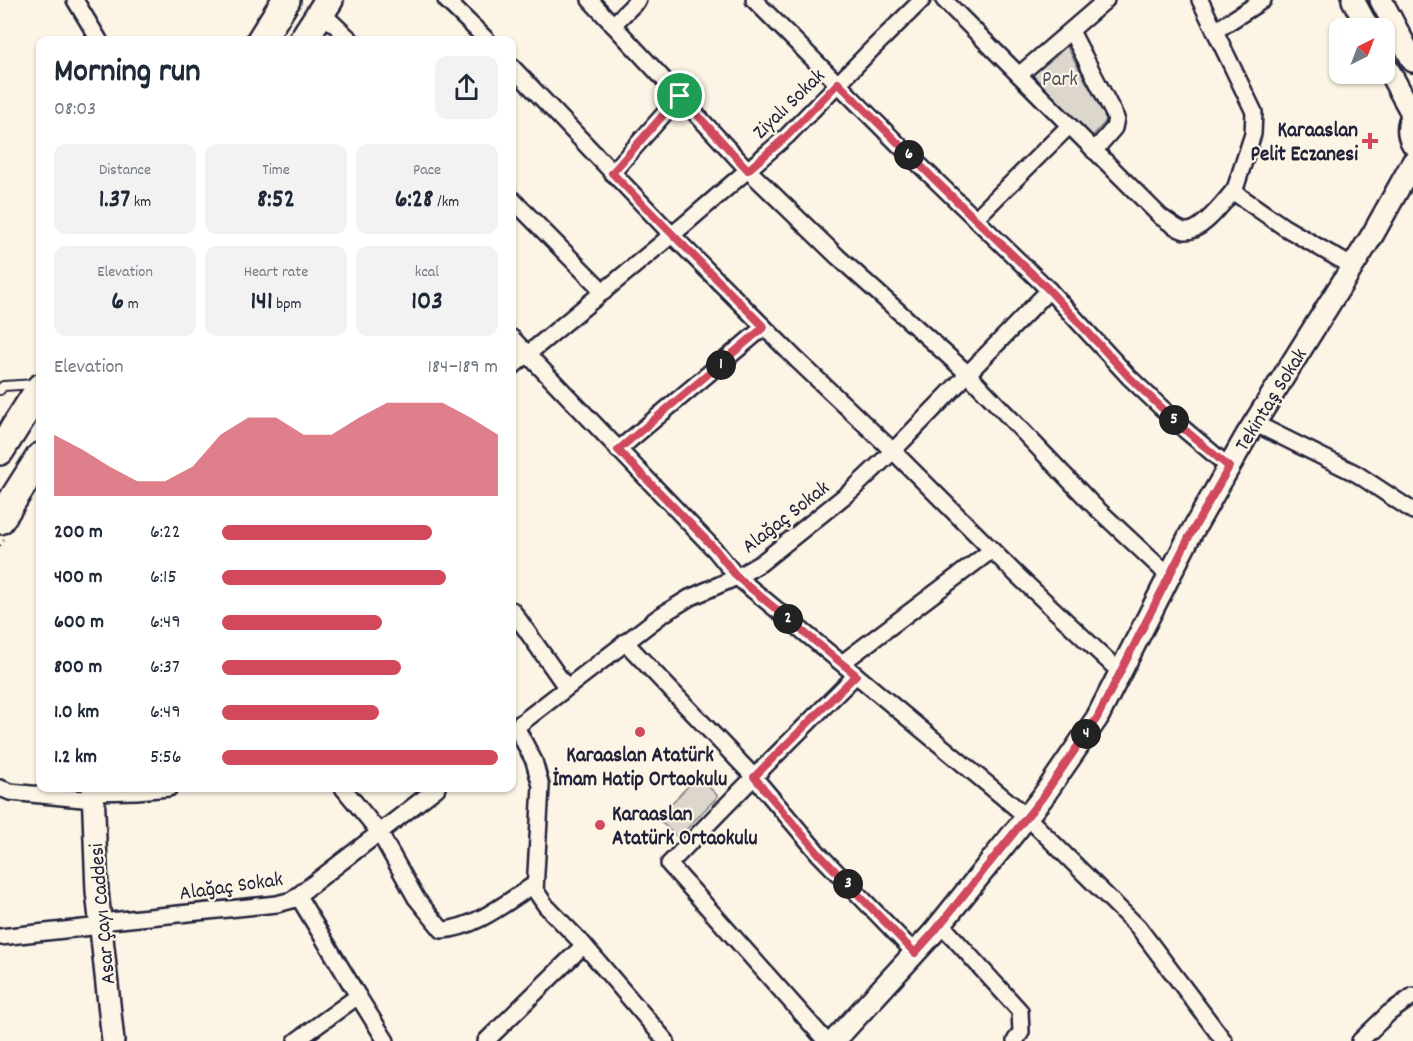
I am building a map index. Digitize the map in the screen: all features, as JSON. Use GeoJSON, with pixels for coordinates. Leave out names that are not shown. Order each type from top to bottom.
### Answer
{"type":"FeatureCollection","features":[{"type":"Feature","properties":{"kind":"highway"},"geometry":{"type":"LineString","coordinates":[[264,36],[286,0]]}},
{"type":"Feature","properties":{"kind":"highway"},"geometry":{"type":"LineString","coordinates":[[306,36],[325,6]]}},
{"type":"Feature","properties":{"kind":"highway"},"geometry":{"type":"LineString","coordinates":[[0,452],[36,394]]}},
{"type":"Feature","properties":{"kind":"highway"},"geometry":{"type":"LineString","coordinates":[[0,520],[36,463]]}},
{"type":"Feature","properties":{"kind":"street"},"geometry":{"type":"LineString","coordinates":[[75,0],[97,36]]}},
{"type":"Feature","properties":{"kind":"street"},"geometry":{"type":"LineString","coordinates":[[446,0],[483,36]]}},
{"type":"Feature","properties":{"kind":"street"},"geometry":{"type":"LineString","coordinates":[[590,0],[748,170],[838,257],[967,373],[1091,503],[1169,576]]}},
{"type":"Feature","properties":{"kind":"street"},"geometry":{"type":"LineString","coordinates":[[613,24],[638,0]]}},
{"type":"Feature","properties":{"kind":"street"},"geometry":{"type":"LineString","coordinates":[[754,0],[1049,290],[1129,377],[1185,430],[1229,467]]}},
{"type":"Feature","properties":{"kind":"street","name":"Ziyalı Sokak"},"geometry":{"type":"LineString","coordinates":[[516,364],[787,136],[922,0]]}},
{"type":"Feature","properties":{"kind":"street"},"geometry":{"type":"LineString","coordinates":[[944,0],[1161,217],[1185,231],[1208,220],[1235,189],[1253,134],[1254,112],[1200,0]]}},
{"type":"Feature","properties":{"kind":"street"},"geometry":{"type":"LineString","coordinates":[[1019,75],[1106,0]]}},
{"type":"Feature","properties":{"kind":"street"},"geometry":{"type":"LineString","coordinates":[[1215,31],[1263,0]]}},
{"type":"Feature","properties":{"kind":"street"},"geometry":{"type":"LineString","coordinates":[[1353,0],[1363,18]]}},
{"type":"Feature","properties":{"kind":"street"},"geometry":{"type":"LineString","coordinates":[[1381,0],[1413,61]]}},
{"type":"Feature","properties":{"kind":"street"},"geometry":{"type":"LineString","coordinates":[[325,6],[348,36]]}},
{"type":"Feature","properties":{"kind":"street"},"geometry":{"type":"LineString","coordinates":[[1071,31],[1116,118],[1114,128],[1094,151]]}},
{"type":"Feature","properties":{"kind":"street"},"geometry":{"type":"LineString","coordinates":[[516,71],[672,235],[764,327],[1121,673]]}},
{"type":"Feature","properties":{"kind":"street"},"geometry":{"type":"LineString","coordinates":[[1395,82],[1413,115],[1408,129],[1413,144]]}},
{"type":"Feature","properties":{"kind":"street"},"geometry":{"type":"LineString","coordinates":[[612,173],[680,96]]}},
{"type":"Feature","properties":{"kind":"street"},"geometry":{"type":"LineString","coordinates":[[975,219],[1069,126]]}},
{"type":"Feature","properties":{"kind":"street","name":"Tekintaş Sokak"},"geometry":{"type":"LineString","coordinates":[[834,1041],[940,924],[1027,817],[1097,718],[1189,537],[1254,423],[1353,267],[1413,162]]}},
{"type":"Feature","properties":{"kind":"street"},"geometry":{"type":"LineString","coordinates":[[1235,189],[1238,195],[1284,227],[1353,267]]}},
{"type":"Feature","properties":{"kind":"street"},"geometry":{"type":"LineString","coordinates":[[516,203],[603,292]]}},
{"type":"Feature","properties":{"kind":"street","name":"Alağaç Sokak"},"geometry":{"type":"LineString","coordinates":[[516,726],[675,606],[761,563],[817,519],[893,451],[1049,290]]}},
{"type":"Feature","properties":{"kind":"street"},"geometry":{"type":"LineString","coordinates":[[618,450],[764,327]]}},
{"type":"Feature","properties":{"kind":"street"},"geometry":{"type":"LineString","coordinates":[[516,342],[715,549],[737,577],[1027,817],[1138,927],[1224,1041]]}},
{"type":"Feature","properties":{"kind":"street"},"geometry":{"type":"LineString","coordinates":[[1254,423],[1357,474],[1413,511]]}},
{"type":"Feature","properties":{"kind":"street"},"geometry":{"type":"LineString","coordinates":[[842,663],[992,550]]}},
{"type":"Feature","properties":{"kind":"street"},"geometry":{"type":"LineString","coordinates":[[516,616],[567,687]]}},
{"type":"Feature","properties":{"kind":"street"},"geometry":{"type":"LineString","coordinates":[[625,642],[754,777],[819,854],[915,953]]}},
{"type":"Feature","properties":{"kind":"street"},"geometry":{"type":"LineString","coordinates":[[826,1041],[669,864],[856,675]]}},
{"type":"Feature","properties":{"kind":"street"},"geometry":{"type":"LineString","coordinates":[[516,731],[534,761],[541,786],[535,890],[546,906],[584,945],[666,1041]]}},
{"type":"Feature","properties":{"kind":"street"},"geometry":{"type":"LineString","coordinates":[[0,788],[10,792],[115,792]]}},
{"type":"Feature","properties":{"kind":"street"},"geometry":{"type":"LineString","coordinates":[[346,792],[379,832],[416,898],[442,930],[452,930],[466,925],[535,884]]}},
{"type":"Feature","properties":{"kind":"street","name":"Alağaç Sokak"},"geometry":{"type":"LineString","coordinates":[[0,937],[277,904],[298,896],[432,792]]}},
{"type":"Feature","properties":{"kind":"street","name":"Asar Çayı Caddesi"},"geometry":{"type":"LineString","coordinates":[[93,793],[97,891],[113,1041]]}},
{"type":"Feature","properties":{"kind":"street"},"geometry":{"type":"LineString","coordinates":[[298,896],[386,1041]]}},
{"type":"Feature","properties":{"kind":"street"},"geometry":{"type":"LineString","coordinates":[[940,924],[1020,1011],[1021,1032],[1015,1041]]}},
{"type":"Feature","properties":{"kind":"street"},"geometry":{"type":"LineString","coordinates":[[486,1041],[584,945]]}},
{"type":"Feature","properties":{"kind":"street"},"geometry":{"type":"LineString","coordinates":[[296,1041],[358,996]]}},
{"type":"Feature","properties":{"kind":"street"},"geometry":{"type":"LineString","coordinates":[[1360,1041],[1389,1013],[1413,996]]}},
{"type":"Feature","properties":{"kind":"lane"},"geometry":{"type":"LineString","coordinates":[[0,390],[3,386],[36,384]]}},
{"type":"Feature","properties":{"kind":"green space","name":"Park"},"geometry":{"type":"Polygon","coordinates":[[[1066,45],[1107,120],[1088,141],[1030,77],[1066,45]]]}},
{"type":"Feature","properties":{"kind":"green space"},"geometry":{"type":"Polygon","coordinates":[[[698,776],[718,796],[678,838],[657,818],[698,776]]]}},
{"type":"Feature","properties":{"kind":"place","name":"Karaaslan Pelit Eczanesi"},"geometry":{"type":"Point","coordinates":[1370,141]}},
{"type":"Feature","properties":{"kind":"place","name":"Karaaslan Atatürk İmam Hatip Ortaokulu"},"geometry":{"type":"Point","coordinates":[640,732]}},
{"type":"Feature","properties":{"kind":"place","name":"Karaaslan Atatürk Ortaokulu"},"geometry":{"type":"Point","coordinates":[600,825]}},
{"type":"Feature","properties":{"kind":"route"},"geometry":{"type":"LineString","coordinates":[[838,83],[1049,290],[1129,377],[1185,430],[1229,467],[1189,537],[1097,718],[1042,798],[915,953],[819,854],[754,777],[856,675],[737,577],[715,549],[618,450],[764,327],[612,173],[680,96],[748,170],[787,136],[838,83]]}}]}
